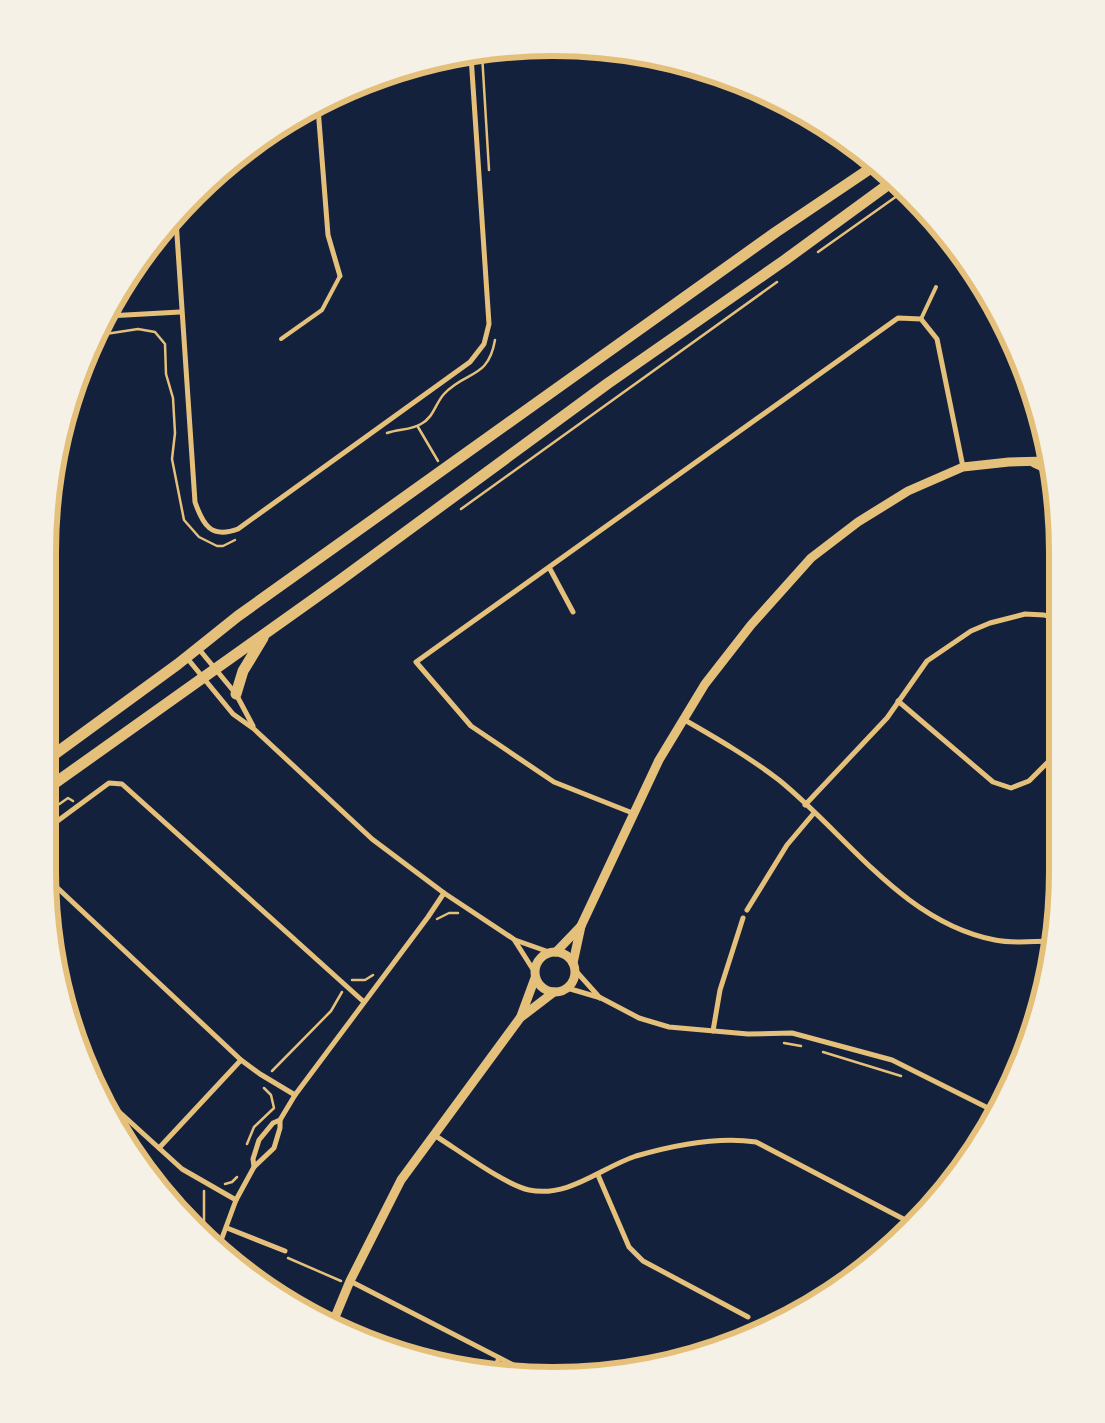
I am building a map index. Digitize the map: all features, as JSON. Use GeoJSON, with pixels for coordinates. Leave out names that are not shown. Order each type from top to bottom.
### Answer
{"type":"FeatureCollection","features":[{"type":"Feature","properties":{"kind":"main road"},"geometry":{"type":"LineString","coordinates":[[56,753],[238,616],[420,489],[776,232],[868,170]]}},
{"type":"Feature","properties":{"kind":"main road"},"geometry":{"type":"LineString","coordinates":[[56,782],[268,631],[607,384],[785,260],[886,185]]}},
{"type":"Feature","properties":{"kind":"main road"},"geometry":{"type":"LineString","coordinates":[[236,694],[250,657],[268,631]]}},
{"type":"Feature","properties":{"kind":"street"},"geometry":{"type":"LineString","coordinates":[[176,228],[180,312],[195,502],[206,526],[216,532],[226,533],[238,529],[470,362],[484,344],[489,324],[471,63]]}},
{"type":"Feature","properties":{"kind":"street"},"geometry":{"type":"LineString","coordinates":[[319,115],[328,235],[340,276]]}},
{"type":"Feature","properties":{"kind":"street"},"geometry":{"type":"LineString","coordinates":[[117,316],[180,312]]}},
{"type":"Feature","properties":{"kind":"street"},"geometry":{"type":"LineString","coordinates":[[634,814],[554,782],[471,726],[416,662],[550,569],[898,318],[921,319],[937,339],[963,467]]}},
{"type":"Feature","properties":{"kind":"street"},"geometry":{"type":"LineString","coordinates":[[335,1317],[349,1283],[402,1180],[520,1018],[554,992],[567,988],[572,983],[581,926],[659,760],[705,684],[751,625],[811,558],[858,522],[908,491],[963,467],[1009,462],[1040,462]]}},
{"type":"Feature","properties":{"kind":"street"},"geometry":{"type":"LineString","coordinates":[[1034,463],[1041,466]]}},
{"type":"Feature","properties":{"kind":"street"},"geometry":{"type":"LineString","coordinates":[[550,569],[574,612]]}},
{"type":"Feature","properties":{"kind":"street"},"geometry":{"type":"LineString","coordinates":[[805,805],[887,718],[927,660],[971,631],[1025,614],[1049,617]]}},
{"type":"Feature","properties":{"kind":"street"},"geometry":{"type":"LineString","coordinates":[[198,648],[236,694],[254,729]]}},
{"type":"Feature","properties":{"kind":"street"},"geometry":{"type":"LineString","coordinates":[[186,657],[233,714],[254,729],[372,839],[444,893],[515,940],[566,955],[601,998]]}},
{"type":"Feature","properties":{"kind":"street"},"geometry":{"type":"LineString","coordinates":[[898,701],[993,782],[1011,788],[1029,781],[1049,761]]}},
{"type":"Feature","properties":{"kind":"street"},"geometry":{"type":"LineString","coordinates":[[683,719],[746,756],[779,781],[904,898],[928,915],[974,934],[996,940],[1044,942]]}},
{"type":"Feature","properties":{"kind":"street"},"geometry":{"type":"LineString","coordinates":[[56,822],[109,783],[122,784],[364,1002]]}},
{"type":"Feature","properties":{"kind":"street"},"geometry":{"type":"LineString","coordinates":[[747,910],[787,845],[814,813]]}},
{"type":"Feature","properties":{"kind":"street"},"geometry":{"type":"LineString","coordinates":[[56,887],[242,1060],[267,1079],[295,1095]]}},
{"type":"Feature","properties":{"kind":"street"},"geometry":{"type":"LineString","coordinates":[[221,1240],[236,1200],[254,1166],[274,1148],[280,1128],[280,1120],[295,1095],[444,893]]}},
{"type":"Feature","properties":{"kind":"street"},"geometry":{"type":"LineString","coordinates":[[713,1031],[720,990],[743,918]]}},
{"type":"Feature","properties":{"kind":"street"},"geometry":{"type":"LineString","coordinates":[[520,1018],[538,960],[552,952],[581,926]]}},
{"type":"Feature","properties":{"kind":"street"},"geometry":{"type":"LineString","coordinates":[[515,940],[540,986],[554,992]]}},
{"type":"Feature","properties":{"kind":"street"},"geometry":{"type":"LineString","coordinates":[[567,988],[601,998],[639,1018],[669,1027],[713,1031],[792,1033],[892,1060],[988,1108]]}},
{"type":"Feature","properties":{"kind":"street"},"geometry":{"type":"LineString","coordinates":[[159,1148],[242,1060]]}},
{"type":"Feature","properties":{"kind":"street"},"geometry":{"type":"LineString","coordinates":[[119,1112],[182,1169],[236,1200]]}},
{"type":"Feature","properties":{"kind":"street"},"geometry":{"type":"LineString","coordinates":[[254,1166],[259,1140],[272,1123],[280,1120]]}},
{"type":"Feature","properties":{"kind":"street"},"geometry":{"type":"LineString","coordinates":[[434,1135],[507,1180],[528,1190],[546,1192],[565,1189],[635,1157],[687,1144],[736,1139],[756,1142],[904,1220]]}},
{"type":"Feature","properties":{"kind":"street"},"geometry":{"type":"LineString","coordinates":[[598,1175],[629,1246],[642,1261],[748,1317]]}},
{"type":"Feature","properties":{"kind":"street"},"geometry":{"type":"LineString","coordinates":[[227,1228],[285,1251]]}},
{"type":"Feature","properties":{"kind":"street"},"geometry":{"type":"LineString","coordinates":[[349,1283],[514,1365]]}},
{"type":"Feature","properties":{"kind":"street"},"geometry":{"type":"LineString","coordinates":[[497,1364],[499,1358]]}},
{"type":"Feature","properties":{"kind":"lane"},"geometry":{"type":"LineString","coordinates":[[281,338],[322,310],[340,276]]}},
{"type":"Feature","properties":{"kind":"lane"},"geometry":{"type":"LineString","coordinates":[[921,319],[936,287]]}},
{"type":"Feature","properties":{"kind":"path"},"geometry":{"type":"LineString","coordinates":[[482,61],[489,171]]}},
{"type":"Feature","properties":{"kind":"path"},"geometry":{"type":"LineString","coordinates":[[817,253],[897,196]]}},
{"type":"Feature","properties":{"kind":"path"},"geometry":{"type":"LineString","coordinates":[[460,509],[777,282]]}},
{"type":"Feature","properties":{"kind":"path"},"geometry":{"type":"LineString","coordinates":[[107,334],[138,328],[155,332],[165,344],[166,374],[173,398],[175,434],[172,458],[184,520],[199,537],[217,546],[228,544],[243,534]]}},
{"type":"Feature","properties":{"kind":"path"},"geometry":{"type":"LineString","coordinates":[[380,438],[388,433],[418,426],[432,415],[444,394],[467,377],[482,370],[489,359],[496,335]]}},
{"type":"Feature","properties":{"kind":"path"},"geometry":{"type":"LineString","coordinates":[[418,426],[438,462]]}},
{"type":"Feature","properties":{"kind":"path"},"geometry":{"type":"LineString","coordinates":[[58,796],[62,802]]}},
{"type":"Feature","properties":{"kind":"path"},"geometry":{"type":"LineString","coordinates":[[428,917],[433,921],[449,913],[461,914]]}},
{"type":"Feature","properties":{"kind":"path"},"geometry":{"type":"LineString","coordinates":[[246,1148],[254,1127],[274,1108],[271,1095],[262,1086],[272,1070],[331,1011],[337,998],[351,980],[365,980],[374,974]]}},
{"type":"Feature","properties":{"kind":"path"},"geometry":{"type":"LineString","coordinates":[[781,1043],[808,1047]]}},
{"type":"Feature","properties":{"kind":"path"},"geometry":{"type":"LineString","coordinates":[[817,1050],[906,1077]]}},
{"type":"Feature","properties":{"kind":"path"},"geometry":{"type":"LineString","coordinates":[[206,1225],[203,1195],[207,1185],[212,1178],[220,1183],[232,1182],[242,1172]]}},
{"type":"Feature","properties":{"kind":"path"},"geometry":{"type":"LineString","coordinates":[[285,1251],[286,1257],[349,1283]]}}]}
